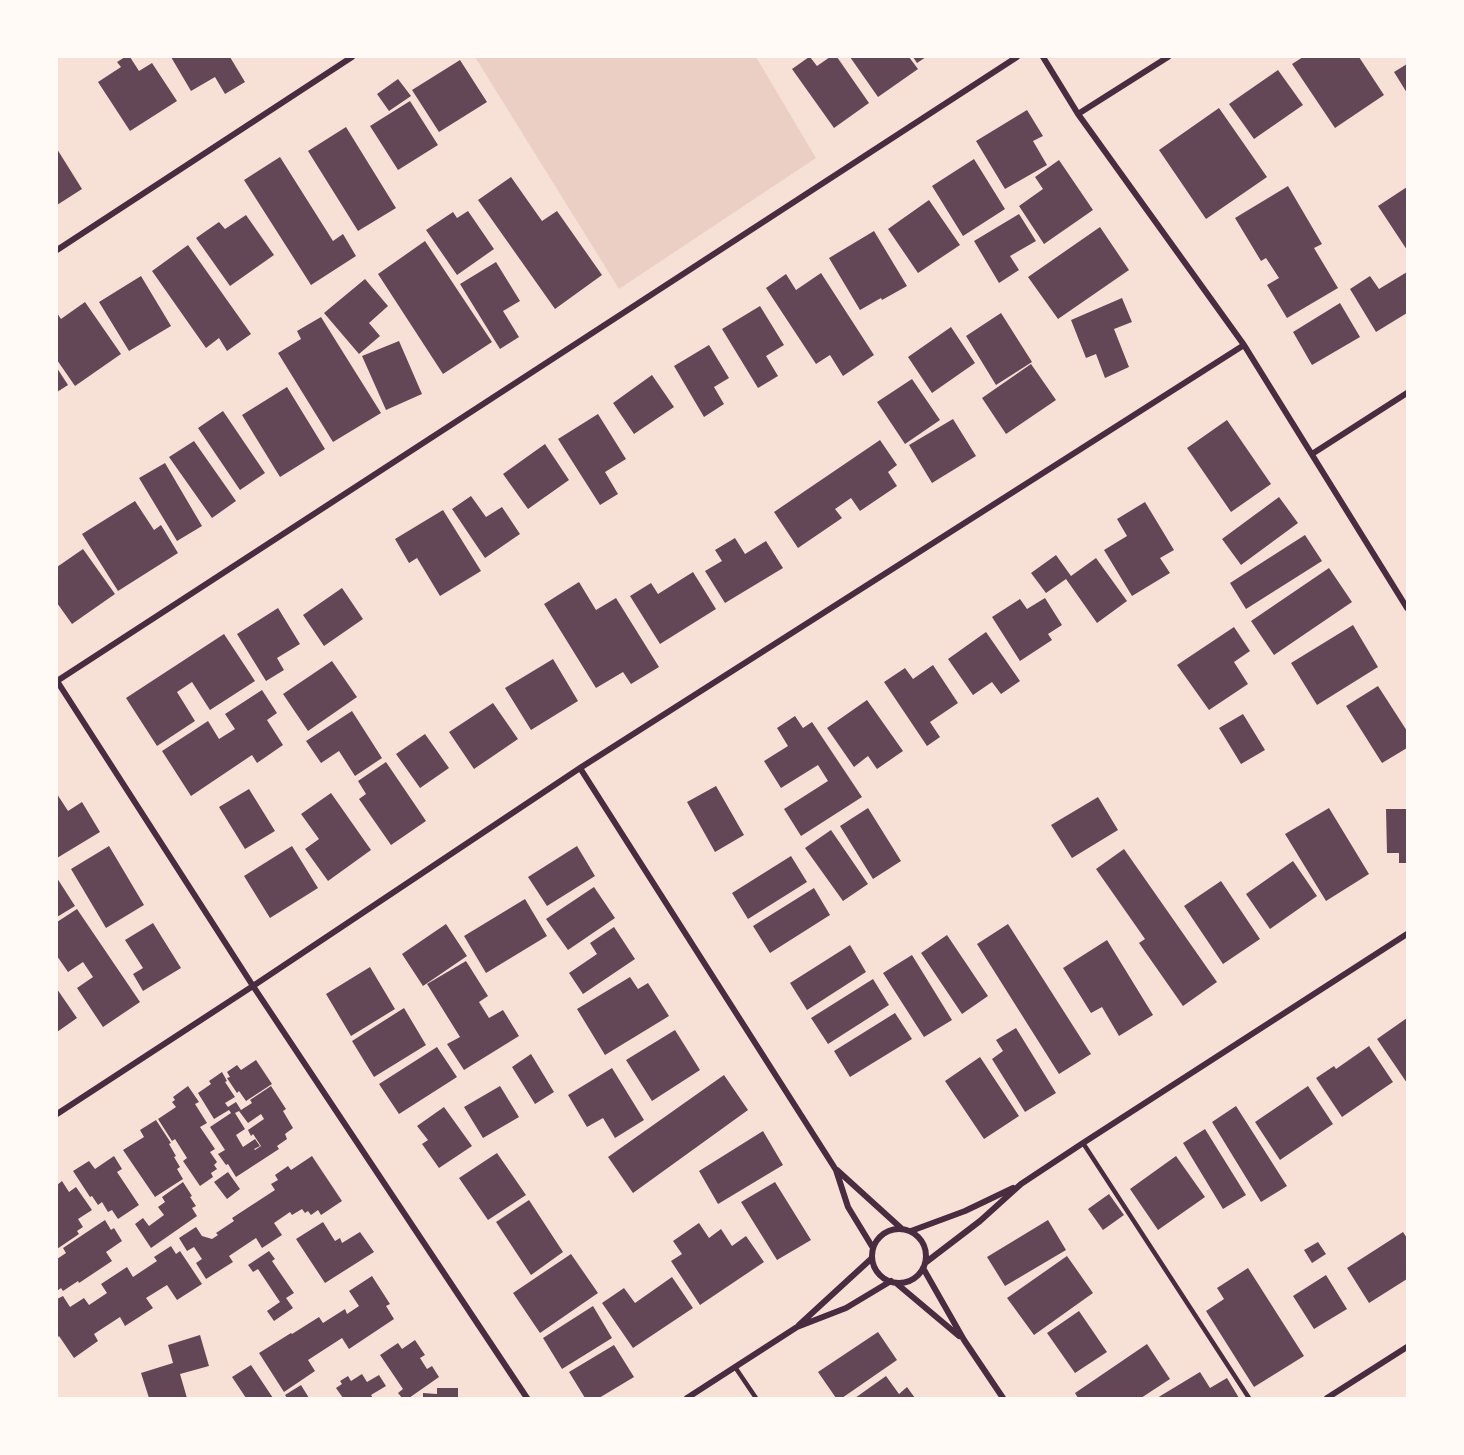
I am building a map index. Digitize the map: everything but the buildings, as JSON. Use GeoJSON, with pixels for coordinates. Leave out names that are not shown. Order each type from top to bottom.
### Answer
{"type":"FeatureCollection","features":[{"type":"Feature","properties":{"kind":"street"},"geometry":{"type":"LineString","coordinates":[[57,250],[352,57]]}},
{"type":"Feature","properties":{"kind":"street"},"geometry":{"type":"LineString","coordinates":[[527,1398],[253,986],[57,681],[1017,57]]}},
{"type":"Feature","properties":{"kind":"street"},"geometry":{"type":"LineString","coordinates":[[1043,57],[1078,114],[1244,345],[1407,608]]}},
{"type":"Feature","properties":{"kind":"street"},"geometry":{"type":"LineString","coordinates":[[1078,114],[1168,57]]}},
{"type":"Feature","properties":{"kind":"street"},"geometry":{"type":"LineString","coordinates":[[57,1114],[580,768],[1244,345]]}},
{"type":"Feature","properties":{"kind":"street"},"geometry":{"type":"LineString","coordinates":[[1312,454],[1407,393]]}},
{"type":"Feature","properties":{"kind":"street"},"geometry":{"type":"LineString","coordinates":[[580,768],[836,1170],[848,1207],[873,1248]]}},
{"type":"Feature","properties":{"kind":"street"},"geometry":{"type":"LineString","coordinates":[[911,1231],[965,1211],[1021,1184],[1407,934]]}},
{"type":"Feature","properties":{"kind":"street"},"geometry":{"type":"LineString","coordinates":[[797,1327],[846,1308],[894,1282],[906,1282],[921,1272],[924,1266],[926,1254],[919,1237],[902,1228],[836,1170]]}},
{"type":"Feature","properties":{"kind":"street"},"geometry":{"type":"LineString","coordinates":[[924,1266],[1021,1184]]}},
{"type":"Feature","properties":{"kind":"street"},"geometry":{"type":"LineString","coordinates":[[902,1228],[892,1229],[877,1240],[873,1248],[874,1267],[879,1275],[894,1282],[964,1340]]}},
{"type":"Feature","properties":{"kind":"street"},"geometry":{"type":"LineString","coordinates":[[687,1398],[797,1327],[872,1258]]}},
{"type":"Feature","properties":{"kind":"street"},"geometry":{"type":"LineString","coordinates":[[924,1266],[964,1340],[1003,1398]]}},
{"type":"Feature","properties":{"kind":"street"},"geometry":{"type":"LineString","coordinates":[[1327,1398],[1407,1347]]}},
{"type":"Feature","properties":{"kind":"lane"},"geometry":{"type":"LineString","coordinates":[[1083,1143],[1249,1398]]}},
{"type":"Feature","properties":{"kind":"lane"},"geometry":{"type":"LineString","coordinates":[[735,1367],[756,1398]]}},
{"type":"Feature","properties":{"kind":"shaded area"},"geometry":{"type":"Polygon","coordinates":[[[475,57],[756,57],[816,158],[619,289],[475,57]]]}}]}
